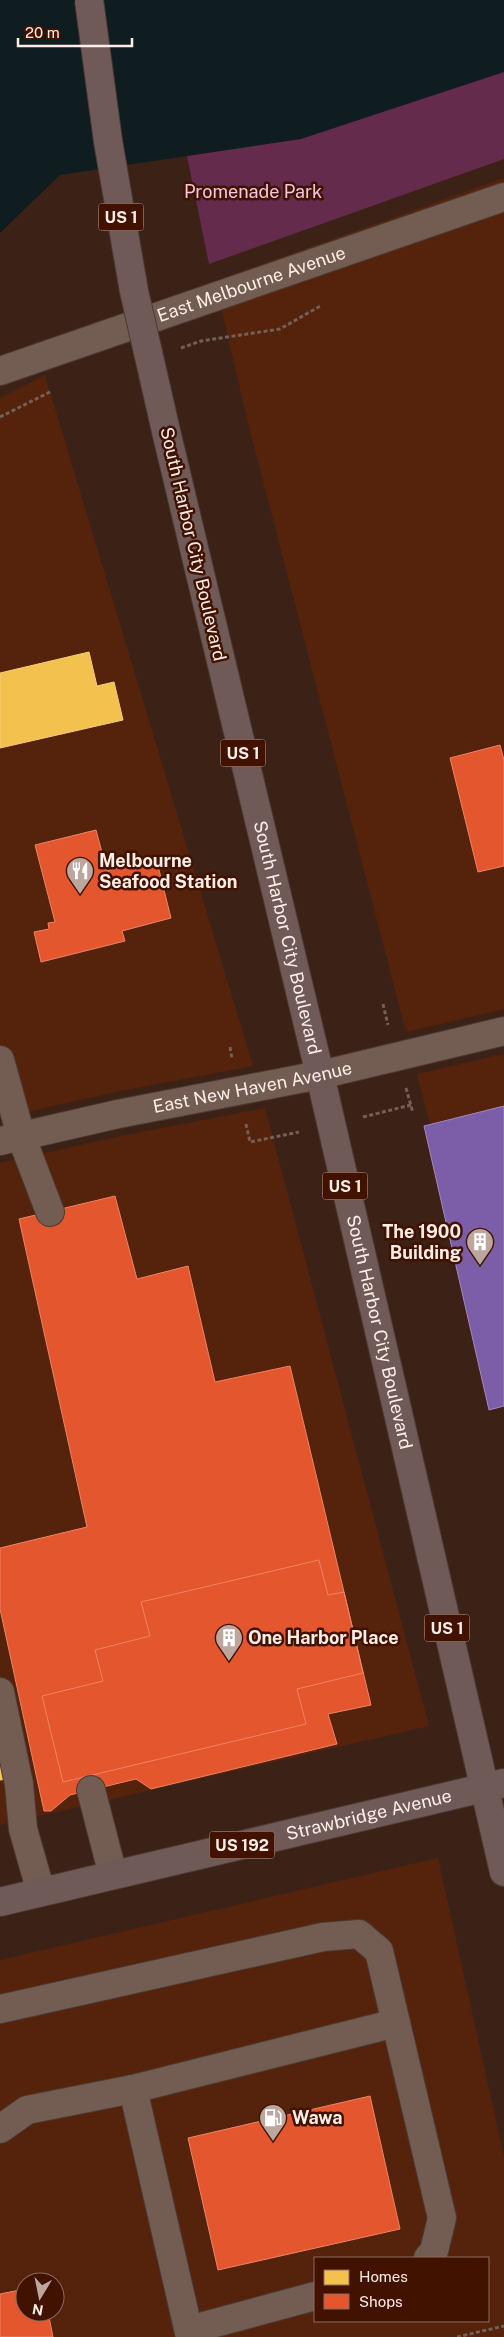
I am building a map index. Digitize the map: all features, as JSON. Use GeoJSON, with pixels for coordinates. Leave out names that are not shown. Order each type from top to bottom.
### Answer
{"type":"FeatureCollection","features":[{"type":"Feature","properties":{"kind":"main road","name":"South Harbor City Boulevard"},"geometry":{"type":"LineString","coordinates":[[89,0],[108,142],[134,291],[320,1075],[494,1785],[504,1872]]}},
{"type":"Feature","properties":{"kind":"main road","name":"Strawbridge Avenue"},"geometry":{"type":"LineString","coordinates":[[0,1902],[494,1785]]}},
{"type":"Feature","properties":{"kind":"street","name":"East Melbourne Avenue"},"geometry":{"type":"LineString","coordinates":[[0,371],[504,197]]}},
{"type":"Feature","properties":{"kind":"street","name":"East New Haven Avenue"},"geometry":{"type":"LineString","coordinates":[[11,1138],[118,1114],[320,1075],[504,1031]]}},
{"type":"Feature","properties":{"kind":"street"},"geometry":{"type":"LineString","coordinates":[[0,1060],[11,1138],[50,1212]]}},
{"type":"Feature","properties":{"kind":"street"},"geometry":{"type":"LineString","coordinates":[[0,1692],[19,1784],[22,1829],[41,1892]]}},
{"type":"Feature","properties":{"kind":"street"},"geometry":{"type":"LineString","coordinates":[[91,1790],[113,1875]]}},
{"type":"Feature","properties":{"kind":"street"},"geometry":{"type":"LineString","coordinates":[[0,2009],[323,1937],[360,1934],[379,1951],[442,2218],[434,2251],[429,2257]]}},
{"type":"Feature","properties":{"kind":"street"},"geometry":{"type":"LineString","coordinates":[[0,2129],[26,2110],[133,2089],[396,2023]]}},
{"type":"Feature","properties":{"kind":"street"},"geometry":{"type":"LineString","coordinates":[[133,2089],[190,2337]]}},
{"type":"Feature","properties":{"kind":"street"},"geometry":{"type":"LineString","coordinates":[[197,2337],[204,2326],[314,2296]]}},
{"type":"Feature","properties":{"kind":"path"},"geometry":{"type":"LineString","coordinates":[[457,2337],[504,2326]]}},
{"type":"Feature","properties":{"kind":"shaded area"},"geometry":{"type":"Polygon","coordinates":[[[0,0],[504,0],[504,72],[301,139],[60,175],[0,233],[0,0]]]}},
{"type":"Feature","properties":{"kind":"shaded area"},"geometry":{"type":"Polygon","coordinates":[[[504,178],[504,1009],[406,1032],[247,419],[215,281],[504,178]]]}},
{"type":"Feature","properties":{"kind":"shaded area"},"geometry":{"type":"Polygon","coordinates":[[[45,375],[253,1066],[115,1092],[0,1118],[0,398],[45,375]]]}},
{"type":"Feature","properties":{"kind":"shaded area","name":"The 1900 Building"},"geometry":{"type":"Polygon","coordinates":[[[504,1054],[504,1411],[417,1074],[504,1054]]]}},
{"type":"Feature","properties":{"kind":"shaded area"},"geometry":{"type":"Polygon","coordinates":[[[265,1108],[429,1726],[0,1825],[0,1163],[121,1136],[265,1108]]]}},
{"type":"Feature","properties":{"kind":"shaded area"},"geometry":{"type":"Polygon","coordinates":[[[438,1858],[504,2157],[504,2337],[0,2337],[0,1960],[438,1858]]]}},
{"type":"Feature","properties":{"kind":"green space","name":"Promenade Park"},"geometry":{"type":"Polygon","coordinates":[[[504,58],[504,159],[209,264],[187,156],[504,58]]]}},
{"type":"Feature","properties":{"kind":"building: Homes"},"geometry":{"type":"Polygon","coordinates":[[[89,652],[97,686],[114,682],[123,720],[0,748],[0,673],[89,652]]]}},
{"type":"Feature","properties":{"kind":"building: Homes"},"geometry":{"type":"Polygon","coordinates":[[[0,1747],[8,1779],[0,1780],[0,1747]]]}},
{"type":"Feature","properties":{"kind":"building: Shops"},"geometry":{"type":"Polygon","coordinates":[[[500,745],[504,760],[504,866],[478,872],[450,758],[500,745]]]}},
{"type":"Feature","properties":{"kind":"building: Shops"},"geometry":{"type":"Polygon","coordinates":[[[96,830],[107,871],[156,858],[171,918],[122,931],[125,941],[41,962],[34,932],[49,929],[48,923],[55,922],[35,845],[96,830]]]}},
{"type":"Feature","properties":{"kind":"building: Shops"},"geometry":{"type":"Polygon","coordinates":[[[115,1196],[137,1279],[188,1266],[215,1382],[290,1366],[371,1705],[328,1714],[337,1744],[151,1789],[136,1779],[70,1795],[51,1811],[44,1811],[0,1609],[0,1548],[87,1527],[19,1219],[115,1196]]]}},
{"type":"Feature","properties":{"kind":"building: Shops","name":"One Harbor Place"},"geometry":{"type":"Polygon","coordinates":[[[319,1560],[328,1595],[344,1592],[363,1673],[297,1689],[306,1724],[63,1782],[42,1696],[103,1681],[95,1650],[150,1636],[141,1602],[319,1560]]]}},
{"type":"Feature","properties":{"kind":"building: Shops"},"geometry":{"type":"Polygon","coordinates":[[[370,2096],[400,2229],[218,2270],[188,2138],[370,2096]]]}},
{"type":"Feature","properties":{"kind":"building: Shops"},"geometry":{"type":"Polygon","coordinates":[[[15,2291],[15,2322],[50,2322],[53,2337],[0,2337],[0,2294],[15,2291]]]}},
{"type":"Feature","properties":{"kind":"building: Offices","name":"The 1900 Building"},"geometry":{"type":"Polygon","coordinates":[[[504,1106],[504,1406],[489,1410],[424,1126],[504,1106]]]}},
{"type":"Feature","properties":{"kind":"place","name":"Melbourne Seafood Station"},"geometry":{"type":"Point","coordinates":[80,895]}},
{"type":"Feature","properties":{"kind":"place","name":"The 1900 Building"},"geometry":{"type":"Point","coordinates":[480,1266]}},
{"type":"Feature","properties":{"kind":"place","name":"One Harbor Place"},"geometry":{"type":"Point","coordinates":[229,1662]}},
{"type":"Feature","properties":{"kind":"place","name":"Wawa"},"geometry":{"type":"Point","coordinates":[273,2142]}}]}
